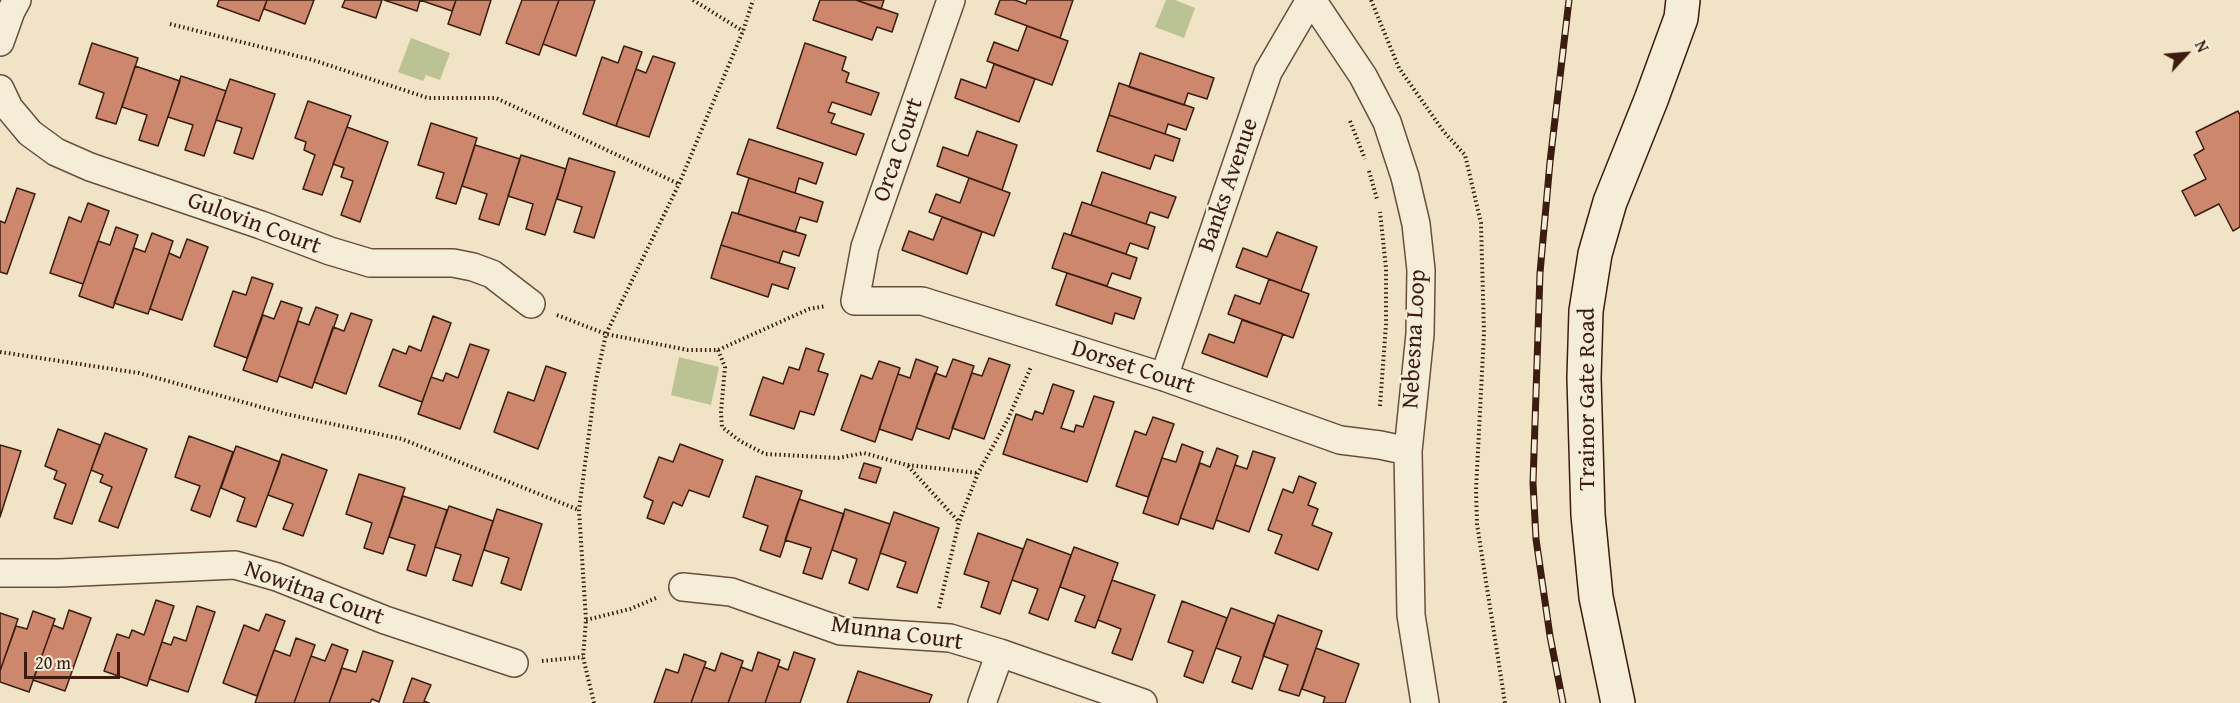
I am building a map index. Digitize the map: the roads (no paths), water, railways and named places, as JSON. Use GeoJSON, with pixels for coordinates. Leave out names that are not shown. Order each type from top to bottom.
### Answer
{"type":"FeatureCollection","features":[{"type":"Feature","properties":{"kind":"main road","name":"Trainor Gate Road"},"geometry":{"type":"LineString","coordinates":[[1618,703],[1596,597],[1588,516],[1584,378],[1586,311],[1595,254],[1610,202],[1652,100],[1681,18],[1683,0]]}},
{"type":"Feature","properties":{"kind":"street"},"geometry":{"type":"LineString","coordinates":[[0,42],[10,11],[17,0]]}},
{"type":"Feature","properties":{"kind":"street","name":"Orca Court"},"geometry":{"type":"LineString","coordinates":[[855,301],[865,247],[951,0]]}},
{"type":"Feature","properties":{"kind":"street","name":"Banks Avenue"},"geometry":{"type":"LineString","coordinates":[[1164,377],[1268,72],[1311,0]]}},
{"type":"Feature","properties":{"kind":"street","name":"Nebesna Loop"},"geometry":{"type":"LineString","coordinates":[[1311,0],[1363,76],[1387,122],[1405,177],[1416,224],[1421,270],[1420,334],[1408,451],[1411,615],[1425,703]]}},
{"type":"Feature","properties":{"kind":"street","name":"Gulovin Court"},"geometry":{"type":"LineString","coordinates":[[0,89],[9,108],[30,133],[56,152],[90,167],[370,263],[453,263],[473,267],[492,274],[531,304]]}},
{"type":"Feature","properties":{"kind":"street","name":"Dorset Court"},"geometry":{"type":"LineString","coordinates":[[855,301],[922,301],[1164,377],[1340,440],[1408,451]]}},
{"type":"Feature","properties":{"kind":"street","name":"Nowitna Court"},"geometry":{"type":"LineString","coordinates":[[0,573],[59,573],[235,565],[277,578],[385,620],[514,663]]}},
{"type":"Feature","properties":{"kind":"street","name":"Munna Court"},"geometry":{"type":"LineString","coordinates":[[683,587],[731,592],[841,631],[950,638],[1143,703]]}},
{"type":"Feature","properties":{"kind":"street"},"geometry":{"type":"LineString","coordinates":[[982,703],[1000,653]]}},
{"type":"Feature","properties":{"kind":"railway"},"geometry":{"type":"LineString","coordinates":[[1563,703],[1550,636],[1536,539],[1533,483],[1540,273],[1569,0]]}}]}
